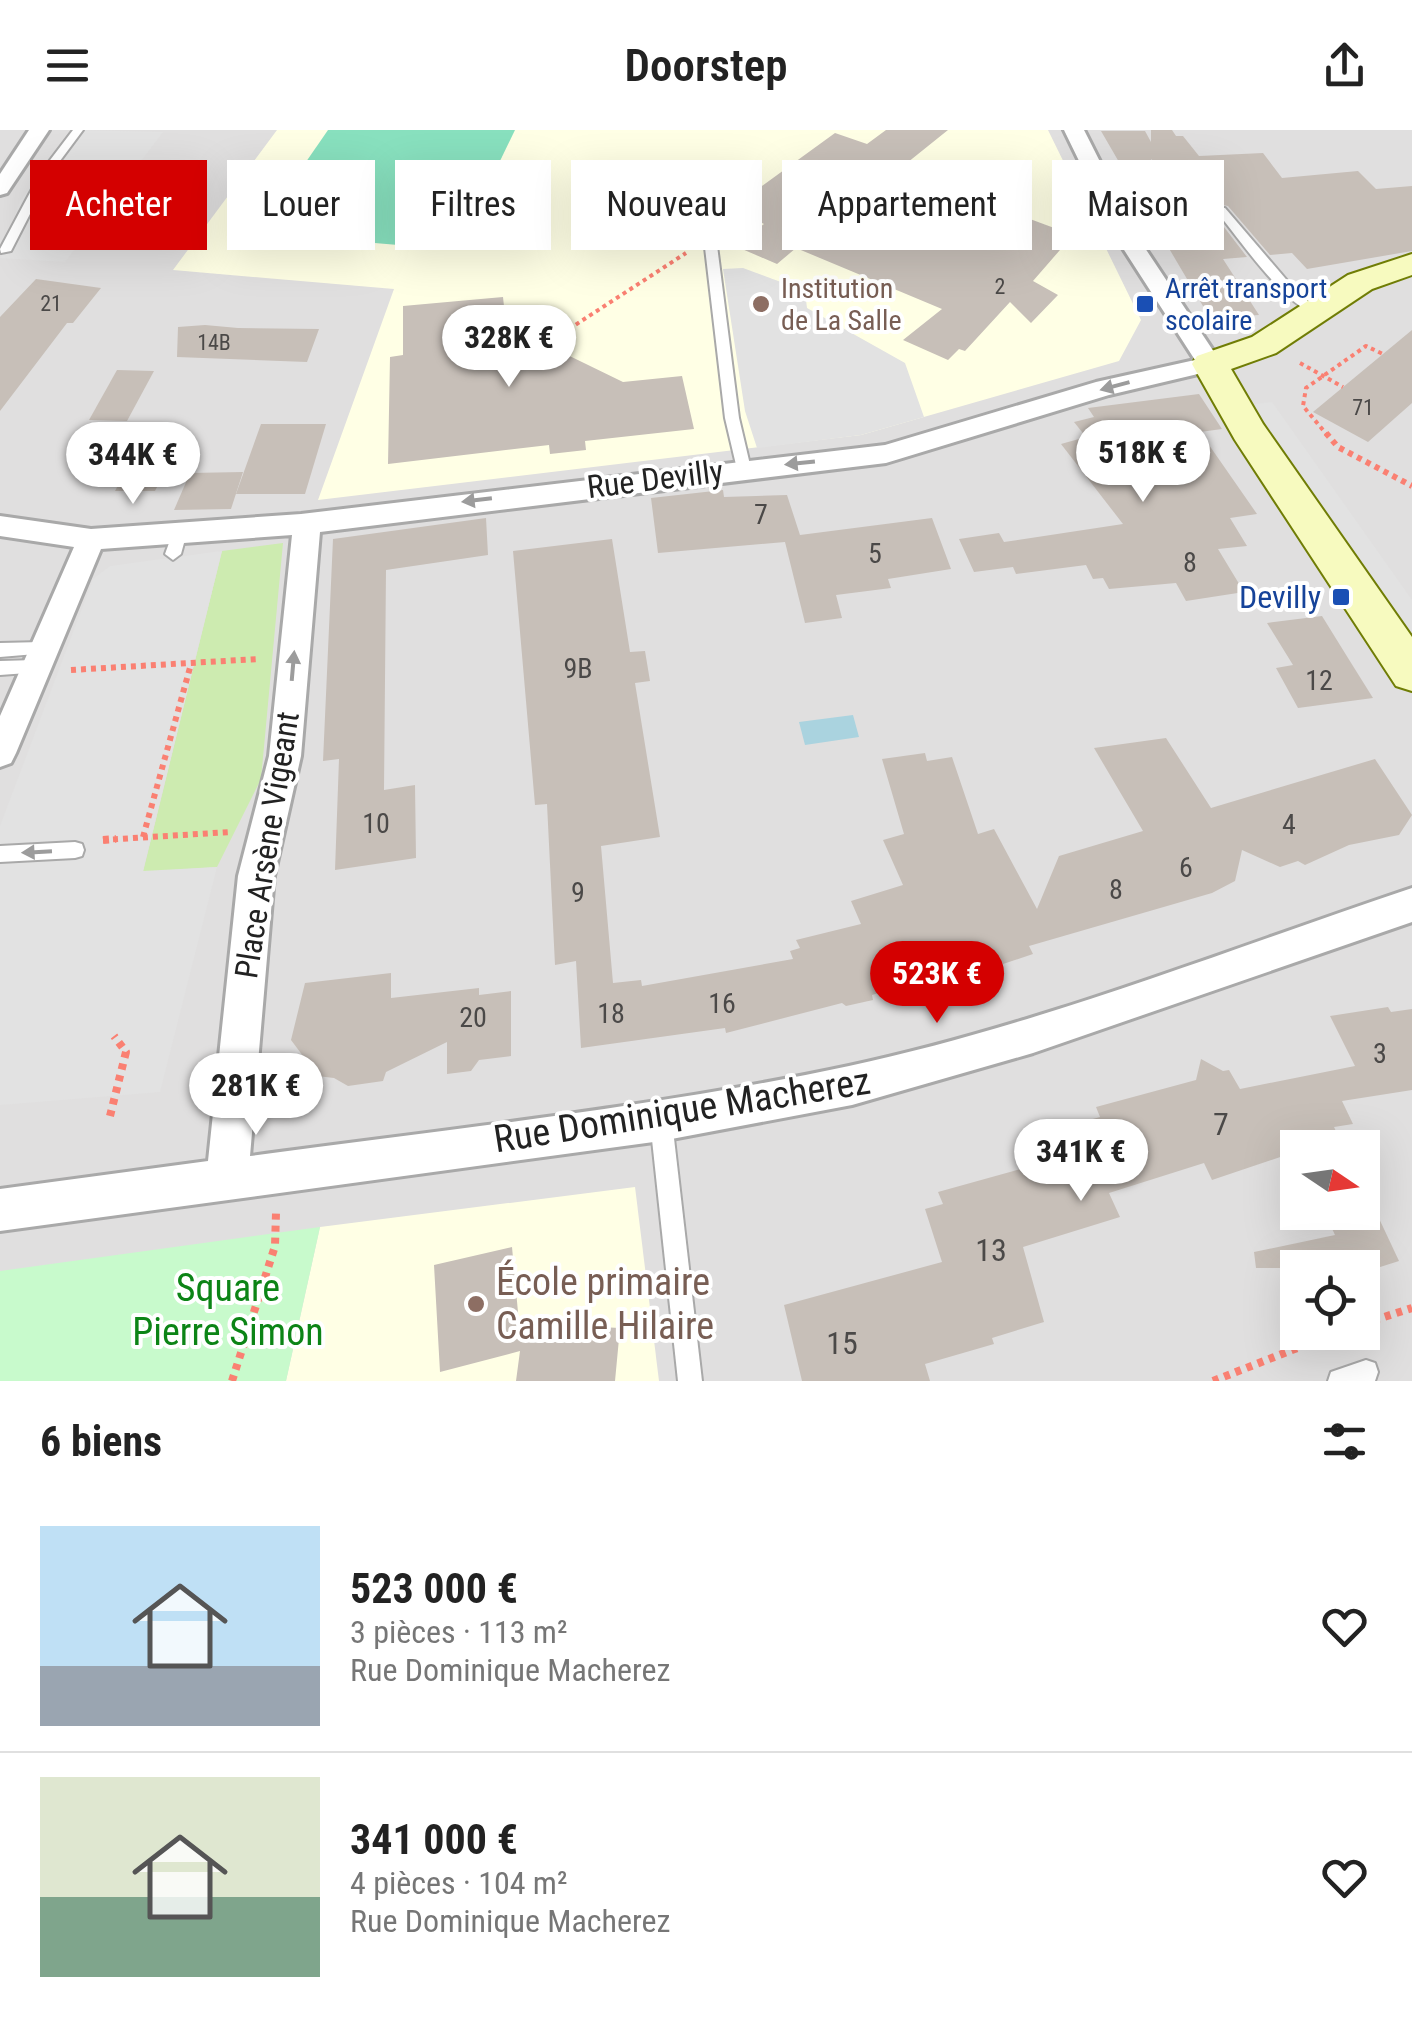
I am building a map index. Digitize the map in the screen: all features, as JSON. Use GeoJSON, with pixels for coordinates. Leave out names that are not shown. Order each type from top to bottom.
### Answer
{"type":"FeatureCollection","features":[{"type":"Feature","properties":{"kind":"street"},"geometry":{"type":"LineString","coordinates":[[0,189],[39,130]]}},
{"type":"Feature","properties":{"kind":"street"},"geometry":{"type":"LineString","coordinates":[[1074,130],[1128,239],[1210,364],[1248,431],[1412,673]]}},
{"type":"Feature","properties":{"kind":"street"},"geometry":{"type":"LineString","coordinates":[[1210,364],[1264,345],[1360,282],[1412,264]]}},
{"type":"Feature","properties":{"kind":"street","name":"Rue Devilly"},"geometry":{"type":"LineString","coordinates":[[0,526],[91,539],[176,543],[307,523],[886,454],[1105,388],[1210,364]]}},
{"type":"Feature","properties":{"kind":"street","name":"Place Arsène Vigeant"},"geometry":{"type":"LineString","coordinates":[[226,1178],[256,876],[285,756],[307,523]]}},
{"type":"Feature","properties":{"kind":"street"},"geometry":{"type":"LineString","coordinates":[[0,753],[91,539]]}},
{"type":"Feature","properties":{"kind":"street","name":"Rue Dominique Macherez"},"geometry":{"type":"LineString","coordinates":[[226,1178],[661,1122],[852,1086],[1015,1040],[1412,905]]}},
{"type":"Feature","properties":{"kind":"street"},"geometry":{"type":"LineString","coordinates":[[0,1210],[226,1178]]}},
{"type":"Feature","properties":{"kind":"lane"},"geometry":{"type":"LineString","coordinates":[[5,250],[46,172],[78,130]]}},
{"type":"Feature","properties":{"kind":"lane"},"geometry":{"type":"LineString","coordinates":[[1224,214],[1298,301],[1316,311]]}},
{"type":"Feature","properties":{"kind":"lane"},"geometry":{"type":"LineString","coordinates":[[711,250],[732,418],[744,469]]}},
{"type":"Feature","properties":{"kind":"lane"},"geometry":{"type":"LineString","coordinates":[[0,650],[36,662]]}},
{"type":"Feature","properties":{"kind":"lane"},"geometry":{"type":"LineString","coordinates":[[0,668],[36,662]]}},
{"type":"Feature","properties":{"kind":"lane"},"geometry":{"type":"LineString","coordinates":[[0,854],[74,850]]}},
{"type":"Feature","properties":{"kind":"lane"},"geometry":{"type":"LineString","coordinates":[[661,1122],[690,1381]]}},
{"type":"Feature","properties":{"kind":"lane"},"geometry":{"type":"LineString","coordinates":[[1340,1381],[1366,1372]]}},
{"type":"Feature","properties":{"kind":"path"},"geometry":{"type":"LineString","coordinates":[[549,342],[691,250]]}},
{"type":"Feature","properties":{"kind":"path"},"geometry":{"type":"LineString","coordinates":[[1383,354],[1366,346],[1306,388],[1303,406],[1338,447],[1412,486]]}},
{"type":"Feature","properties":{"kind":"path"},"geometry":{"type":"LineString","coordinates":[[1307,366],[1343,387]]}},
{"type":"Feature","properties":{"kind":"path"},"geometry":{"type":"LineString","coordinates":[[36,662],[191,664],[294,655]]}},
{"type":"Feature","properties":{"kind":"path"},"geometry":{"type":"LineString","coordinates":[[143,837],[191,664]]}},
{"type":"Feature","properties":{"kind":"path"},"geometry":{"type":"LineString","coordinates":[[94,840],[266,830]]}},
{"type":"Feature","properties":{"kind":"path"},"geometry":{"type":"LineString","coordinates":[[110,1116],[126,1052],[114,1036]]}},
{"type":"Feature","properties":{"kind":"path"},"geometry":{"type":"LineString","coordinates":[[232,1381],[275,1246],[278,1172]]}},
{"type":"Feature","properties":{"kind":"path"},"geometry":{"type":"LineString","coordinates":[[1380,1318],[1412,1308]]}},
{"type":"Feature","properties":{"kind":"path"},"geometry":{"type":"LineString","coordinates":[[1213,1381],[1292,1350]]}},
{"type":"Feature","properties":{"kind":"shaded area"},"geometry":{"type":"Polygon","coordinates":[[[0,130],[1412,130],[1412,1381],[0,1381],[0,130]]]}},
{"type":"Feature","properties":{"kind":"shaded area"},"geometry":{"type":"Polygon","coordinates":[[[72,130],[163,132],[142,160],[50,160],[72,130]]]}},
{"type":"Feature","properties":{"kind":"shaded area","name":"Institution de La Salle"},"geometry":{"type":"Polygon","coordinates":[[[277,130],[1048,130],[1063,160],[1052,160],[1052,250],[1107,250],[1141,320],[1119,361],[861,435],[318,500],[394,289],[173,270],[188,250],[207,250],[207,224],[227,197],[227,250],[375,250],[375,160],[255,160],[277,130]]]}},
{"type":"Feature","properties":{"kind":"shaded area"},"geometry":{"type":"Polygon","coordinates":[[[30,187],[30,250],[74,250],[65,262],[0,258],[20,201],[30,187]]]}},
{"type":"Feature","properties":{"kind":"shaded area"},"geometry":{"type":"Polygon","coordinates":[[[743,268],[813,294],[806,300],[807,308],[905,363],[924,417],[861,435],[757,448],[745,411],[723,269],[743,268]]]}},
{"type":"Feature","properties":{"kind":"shaded area"},"geometry":{"type":"Polygon","coordinates":[[[1272,402],[1412,600],[1412,649],[1248,405],[1272,402]]]}},
{"type":"Feature","properties":{"kind":"shaded area"},"geometry":{"type":"Polygon","coordinates":[[[222,551],[143,871],[217,867],[160,1092],[0,1105],[0,826],[93,579],[110,566],[222,551]]]}},
{"type":"Feature","properties":{"kind":"shaded area","name":"École primaire Camille Hilaire"},"geometry":{"type":"Polygon","coordinates":[[[635,1187],[659,1381],[286,1381],[320,1227],[635,1187]]]}},
{"type":"Feature","properties":{"kind":"green space"},"geometry":{"type":"Polygon","coordinates":[[[328,130],[515,130],[500,160],[395,160],[395,245],[375,243],[375,160],[307,160],[328,130]]]}},
{"type":"Feature","properties":{"kind":"green space"},"geometry":{"type":"Polygon","coordinates":[[[283,543],[261,779],[217,867],[143,872],[222,551],[283,543]]]}},
{"type":"Feature","properties":{"kind":"green space","name":"Square Pierre Simon"},"geometry":{"type":"Polygon","coordinates":[[[320,1227],[286,1381],[0,1381],[0,1271],[320,1227]]]}},
{"type":"Feature","properties":{"kind":"water"},"geometry":{"type":"Polygon","coordinates":[[[853,715],[859,737],[805,745],[799,722],[853,715]]]}},
{"type":"Feature","properties":{"kind":"building"},"geometry":{"type":"Polygon","coordinates":[[[886,130],[948,130],[911,160],[798,160],[835,133],[867,144],[886,130]]]}},
{"type":"Feature","properties":{"kind":"building"},"geometry":{"type":"Polygon","coordinates":[[[1151,130],[1172,130],[1176,136],[1183,136],[1199,156],[1263,153],[1282,178],[1358,171],[1376,189],[1412,186],[1412,251],[1307,269],[1292,253],[1270,255],[1224,205],[1224,160],[1118,160],[1101,131],[1145,131],[1151,142],[1151,130]]]}},
{"type":"Feature","properties":{"kind":"building"},"geometry":{"type":"Polygon","coordinates":[[[782,171],[782,250],[794,250],[777,264],[744,250],[762,250],[762,186],[782,171]]]}},
{"type":"Feature","properties":{"kind":"building"},"geometry":{"type":"Polygon","coordinates":[[[1032,220],[1052,227],[1052,250],[1060,250],[1033,281],[1058,295],[1031,323],[1010,302],[965,351],[959,349],[948,360],[903,340],[942,309],[801,250],[1032,250],[1032,220]]]}},
{"type":"Feature","properties":{"kind":"building"},"geometry":{"type":"Polygon","coordinates":[[[1224,227],[1247,257],[1223,259],[1259,315],[1210,318],[1170,250],[1224,250],[1224,227]]]}},
{"type":"Feature","properties":{"kind":"building"},"geometry":{"type":"Polygon","coordinates":[[[36,279],[101,288],[73,323],[67,323],[0,411],[0,317],[36,279]]]}},
{"type":"Feature","properties":{"kind":"building"},"geometry":{"type":"Polygon","coordinates":[[[503,297],[506,325],[623,382],[682,376],[694,429],[585,441],[586,450],[550,454],[549,445],[388,464],[390,357],[403,355],[403,306],[503,297]]]}},
{"type":"Feature","properties":{"kind":"building"},"geometry":{"type":"Polygon","coordinates":[[[178,327],[319,329],[307,362],[177,357],[178,327]]]}},
{"type":"Feature","properties":{"kind":"building"},"geometry":{"type":"Polygon","coordinates":[[[1412,330],[1412,403],[1368,442],[1313,412],[1412,330]]]}},
{"type":"Feature","properties":{"kind":"building"},"geometry":{"type":"Polygon","coordinates":[[[117,370],[154,371],[127,421],[89,420],[117,370]]]}},
{"type":"Feature","properties":{"kind":"building"},"geometry":{"type":"Polygon","coordinates":[[[1199,394],[1222,429],[1200,432],[1257,514],[1230,518],[1247,546],[1218,549],[1244,592],[1186,601],[1176,583],[1109,589],[1103,578],[1093,579],[1086,565],[1016,574],[1013,567],[974,572],[959,539],[999,533],[1004,542],[1123,524],[1061,444],[1086,437],[1074,422],[1094,417],[1088,408],[1199,394]]]}},
{"type":"Feature","properties":{"kind":"building"},"geometry":{"type":"Polygon","coordinates":[[[261,424],[326,424],[305,494],[236,494],[261,424]]]}},
{"type":"Feature","properties":{"kind":"building"},"geometry":{"type":"Polygon","coordinates":[[[134,456],[173,456],[155,491],[115,491],[134,456]]]}},
{"type":"Feature","properties":{"kind":"building"},"geometry":{"type":"Polygon","coordinates":[[[243,472],[231,509],[174,510],[190,473],[243,472]]]}},
{"type":"Feature","properties":{"kind":"building"},"geometry":{"type":"Polygon","coordinates":[[[723,490],[724,497],[787,495],[800,535],[932,518],[951,569],[888,579],[891,588],[836,595],[842,618],[805,623],[785,542],[658,553],[651,498],[723,490]]]}},
{"type":"Feature","properties":{"kind":"building"},"geometry":{"type":"Polygon","coordinates":[[[486,518],[488,555],[386,570],[384,790],[415,785],[416,858],[335,870],[339,759],[323,761],[333,539],[486,518]]]}},
{"type":"Feature","properties":{"kind":"building"},"geometry":{"type":"Polygon","coordinates":[[[612,539],[630,652],[645,651],[650,681],[635,683],[660,837],[601,846],[613,983],[641,980],[642,986],[793,959],[790,951],[800,948],[796,940],[861,924],[851,901],[903,885],[883,840],[904,834],[882,759],[925,753],[927,761],[952,757],[978,834],[994,829],[1037,909],[1059,856],[1143,831],[1094,748],[1166,738],[1211,808],[1375,759],[1412,815],[1399,835],[1349,845],[1305,865],[1298,861],[1280,867],[1242,850],[1235,881],[1212,893],[1029,946],[1033,954],[1003,964],[999,956],[872,995],[873,1000],[846,1006],[842,1003],[726,1033],[725,1028],[581,1048],[576,961],[555,965],[547,804],[535,805],[513,551],[612,539]]]}},
{"type":"Feature","properties":{"kind":"building"},"geometry":{"type":"Polygon","coordinates":[[[1322,616],[1373,698],[1298,708],[1276,668],[1293,665],[1267,623],[1322,616]]]}},
{"type":"Feature","properties":{"kind":"building"},"geometry":{"type":"Polygon","coordinates":[[[391,973],[391,998],[479,988],[479,995],[511,991],[511,1056],[479,1060],[471,1071],[447,1074],[447,1042],[386,1072],[383,1081],[348,1086],[334,1078],[301,1074],[303,1056],[291,1040],[305,983],[391,973]]]}},
{"type":"Feature","properties":{"kind":"building"},"geometry":{"type":"Polygon","coordinates":[[[1388,1007],[1391,1012],[1412,1009],[1412,1090],[1342,1101],[1353,1124],[1334,1127],[1335,1130],[1280,1130],[1280,1157],[1212,1180],[1204,1163],[1109,1193],[1120,1217],[1023,1247],[1044,1322],[992,1338],[994,1344],[925,1364],[930,1381],[802,1381],[784,1305],[942,1262],[925,1209],[943,1204],[938,1192],[1035,1165],[1023,1138],[1100,1117],[1096,1107],[1196,1080],[1201,1059],[1223,1071],[1229,1070],[1240,1089],[1355,1066],[1330,1016],[1388,1007]]]}},
{"type":"Feature","properties":{"kind":"building"},"geometry":{"type":"Polygon","coordinates":[[[1380,1221],[1399,1261],[1380,1267],[1380,1250],[1280,1250],[1280,1268],[1256,1268],[1254,1252],[1335,1235],[1333,1230],[1380,1230],[1380,1221]]]}},
{"type":"Feature","properties":{"kind":"building"},"geometry":{"type":"Polygon","coordinates":[[[512,1247],[519,1323],[620,1328],[615,1381],[516,1381],[520,1351],[440,1372],[434,1265],[512,1247]]]}},
{"type":"Feature","properties":{"kind":"place","name":"Institution de La Salle"},"geometry":{"type":"Point","coordinates":[761,304]}},
{"type":"Feature","properties":{"kind":"place","name":"Arrêt transport scolaire"},"geometry":{"type":"Point","coordinates":[1145,304]}},
{"type":"Feature","properties":{"kind":"place","name":"Devilly"},"geometry":{"type":"Point","coordinates":[1341,597]}},
{"type":"Feature","properties":{"kind":"place","name":"École primaire Camille Hilaire"},"geometry":{"type":"Point","coordinates":[476,1304]}}]}
